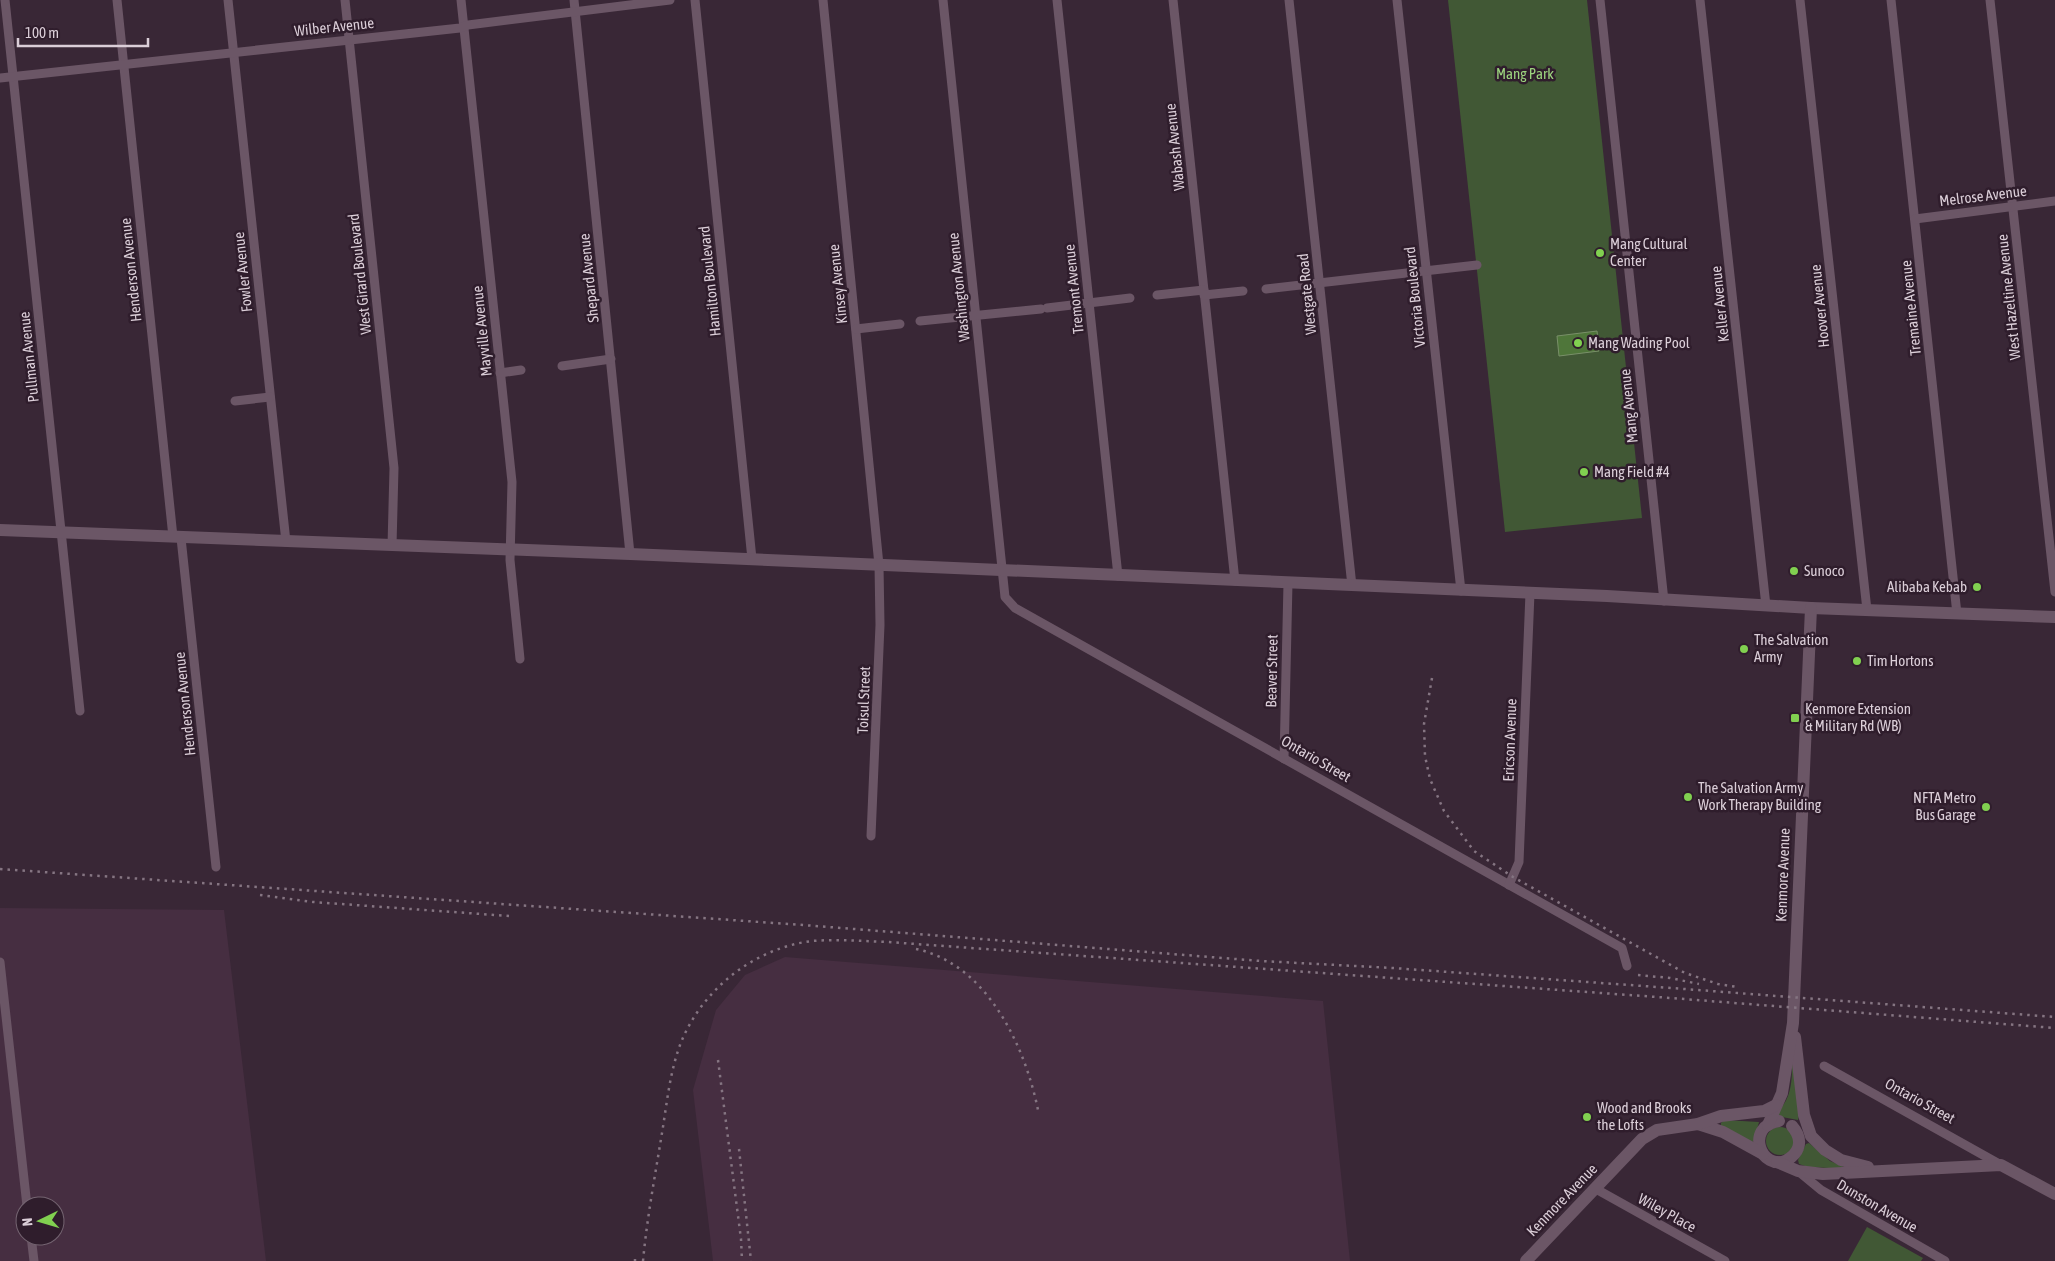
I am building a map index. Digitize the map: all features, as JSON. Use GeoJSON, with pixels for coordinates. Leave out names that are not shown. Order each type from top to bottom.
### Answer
{"type":"FeatureCollection","features":[{"type":"Feature","properties":{"kind":"main road"},"geometry":{"type":"LineString","coordinates":[[0,530],[752,559],[1530,593],[1766,606],[2055,617]]}},
{"type":"Feature","properties":{"kind":"main road","name":"Kenmore Avenue"},"geometry":{"type":"LineString","coordinates":[[1526,1261],[1642,1139],[1657,1130],[1698,1124],[1721,1116],[1769,1115],[1782,1093],[1793,1023],[1811,608]]}},
{"type":"Feature","properties":{"kind":"main road","name":"Kenmore Avenue"},"geometry":{"type":"LineString","coordinates":[[1793,1023],[1804,1116],[1802,1131]]}},
{"type":"Feature","properties":{"kind":"main road"},"geometry":{"type":"LineString","coordinates":[[1900,1170],[1857,1166],[1841,1160],[1825,1150],[1802,1131],[1769,1115],[1760,1135],[1759,1142],[1763,1154],[1767,1158],[1798,1171],[1823,1174],[2001,1165]]}},
{"type":"Feature","properties":{"kind":"main road","name":"Kenmore Avenue"},"geometry":{"type":"LineString","coordinates":[[1698,1124],[1723,1132],[1763,1154]]}},
{"type":"Feature","properties":{"kind":"main road"},"geometry":{"type":"LineString","coordinates":[[1777,1162],[1794,1156],[1802,1131]]}},
{"type":"Feature","properties":{"kind":"main road","name":"Ontario Street"},"geometry":{"type":"LineString","coordinates":[[2001,1165],[2055,1194]]}},
{"type":"Feature","properties":{"kind":"street","name":"Pullman Avenue"},"geometry":{"type":"LineString","coordinates":[[5,0],[80,710]]}},
{"type":"Feature","properties":{"kind":"street","name":"Henderson Avenue"},"geometry":{"type":"LineString","coordinates":[[117,0],[216,868]]}},
{"type":"Feature","properties":{"kind":"street","name":"Fowler Avenue"},"geometry":{"type":"LineString","coordinates":[[228,0],[286,542]]}},
{"type":"Feature","properties":{"kind":"street","name":"West Girard Boulevard"},"geometry":{"type":"LineString","coordinates":[[345,0],[394,468],[392,546]]}},
{"type":"Feature","properties":{"kind":"street","name":"Mayville Avenue"},"geometry":{"type":"LineString","coordinates":[[461,0],[512,482],[510,550],[520,659]]}},
{"type":"Feature","properties":{"kind":"street","name":"Shepard Avenue"},"geometry":{"type":"LineString","coordinates":[[574,0],[630,554]]}},
{"type":"Feature","properties":{"kind":"street","name":"Wilber Avenue"},"geometry":{"type":"LineString","coordinates":[[0,78],[464,27],[670,0]]}},
{"type":"Feature","properties":{"kind":"street","name":"Hamilton Boulevard"},"geometry":{"type":"LineString","coordinates":[[695,0],[752,559]]}},
{"type":"Feature","properties":{"kind":"street","name":"Kinsey Avenue"},"geometry":{"type":"LineString","coordinates":[[823,0],[879,565]]}},
{"type":"Feature","properties":{"kind":"street","name":"Washington Avenue"},"geometry":{"type":"LineString","coordinates":[[943,0],[1003,570]]}},
{"type":"Feature","properties":{"kind":"street","name":"Tremont Avenue"},"geometry":{"type":"LineString","coordinates":[[1057,0],[1118,576]]}},
{"type":"Feature","properties":{"kind":"street","name":"Wabash Avenue"},"geometry":{"type":"LineString","coordinates":[[1173,0],[1235,581]]}},
{"type":"Feature","properties":{"kind":"street","name":"Westgate Road"},"geometry":{"type":"LineString","coordinates":[[1289,0],[1352,586]]}},
{"type":"Feature","properties":{"kind":"street","name":"Victoria Boulevard"},"geometry":{"type":"LineString","coordinates":[[1398,0],[1461,591]]}},
{"type":"Feature","properties":{"kind":"street","name":"Mang Avenue"},"geometry":{"type":"LineString","coordinates":[[1600,0],[1664,601]]}},
{"type":"Feature","properties":{"kind":"street","name":"Keller Avenue"},"geometry":{"type":"LineString","coordinates":[[1700,0],[1766,606]]}},
{"type":"Feature","properties":{"kind":"street","name":"Hoover Avenue"},"geometry":{"type":"LineString","coordinates":[[1800,0],[1867,610]]}},
{"type":"Feature","properties":{"kind":"street","name":"Tremaine Avenue"},"geometry":{"type":"LineString","coordinates":[[1891,0],[1957,614]]}},
{"type":"Feature","properties":{"kind":"street","name":"West Hazeltine Avenue"},"geometry":{"type":"LineString","coordinates":[[1990,0],[2055,592]]}},
{"type":"Feature","properties":{"kind":"street","name":"Melrose Avenue"},"geometry":{"type":"LineString","coordinates":[[1915,219],[2055,201]]}},
{"type":"Feature","properties":{"kind":"street"},"geometry":{"type":"LineString","coordinates":[[1266,289],[1477,265]]}},
{"type":"Feature","properties":{"kind":"street"},"geometry":{"type":"LineString","coordinates":[[1157,295],[1243,290]]}},
{"type":"Feature","properties":{"kind":"street"},"geometry":{"type":"LineString","coordinates":[[920,321],[1044,309],[1130,298]]}},
{"type":"Feature","properties":{"kind":"street"},"geometry":{"type":"LineString","coordinates":[[856,329],[900,324]]}},
{"type":"Feature","properties":{"kind":"street"},"geometry":{"type":"LineString","coordinates":[[562,366],[611,359]]}},
{"type":"Feature","properties":{"kind":"street"},"geometry":{"type":"LineString","coordinates":[[500,373],[521,370]]}},
{"type":"Feature","properties":{"kind":"street"},"geometry":{"type":"LineString","coordinates":[[235,401],[270,397]]}},
{"type":"Feature","properties":{"kind":"street","name":"Toisul Street"},"geometry":{"type":"LineString","coordinates":[[872,836],[880,625],[879,565]]}},
{"type":"Feature","properties":{"kind":"street","name":"Ontario Street"},"geometry":{"type":"LineString","coordinates":[[1003,570],[1005,597],[1015,608],[1622,948],[1627,966]]}},
{"type":"Feature","properties":{"kind":"street","name":"Beaver Street"},"geometry":{"type":"LineString","coordinates":[[1284,759],[1288,583]]}},
{"type":"Feature","properties":{"kind":"street","name":"Ericson Avenue"},"geometry":{"type":"LineString","coordinates":[[1509,885],[1519,862],[1530,593]]}},
{"type":"Feature","properties":{"kind":"street"},"geometry":{"type":"LineString","coordinates":[[0,962],[26,1196]]}},
{"type":"Feature","properties":{"kind":"street","name":"Ontario Street"},"geometry":{"type":"LineString","coordinates":[[1824,1066],[2001,1165]]}},
{"type":"Feature","properties":{"kind":"street","name":"Dunston Avenue"},"geometry":{"type":"LineString","coordinates":[[1798,1171],[1820,1190],[1945,1261]]}},
{"type":"Feature","properties":{"kind":"street","name":"Wiley Place"},"geometry":{"type":"LineString","coordinates":[[1596,1189],[1724,1261]]}},
{"type":"Feature","properties":{"kind":"street"},"geometry":{"type":"LineString","coordinates":[[32,1246],[34,1261]]}},
{"type":"Feature","properties":{"kind":"shaded area","name":"Mang Wading Pool"},"geometry":{"type":"Polygon","coordinates":[[[1597,331],[1599,351],[1559,356],[1557,336],[1597,331]]]}},
{"type":"Feature","properties":{"kind":"shaded area"},"geometry":{"type":"Polygon","coordinates":[[[0,908],[224,910],[266,1261],[0,1261],[0,908]]]}},
{"type":"Feature","properties":{"kind":"shaded area"},"geometry":{"type":"Polygon","coordinates":[[[785,957],[1323,1001],[1350,1261],[713,1261],[693,1090],[716,1010],[745,975],[785,957]]]}},
{"type":"Feature","properties":{"kind":"green space","name":"Mang Park"},"geometry":{"type":"Polygon","coordinates":[[[1448,0],[1587,0],[1642,518],[1505,532],[1448,0]]]}},
{"type":"Feature","properties":{"kind":"green space"},"geometry":{"type":"Polygon","coordinates":[[[1792,1058],[1798,1120],[1777,1116],[1789,1093],[1792,1079],[1792,1058]]]}},
{"type":"Feature","properties":{"kind":"green space"},"geometry":{"type":"Polygon","coordinates":[[[1724,1120],[1759,1122],[1754,1141],[1751,1143],[1721,1126],[1724,1120]]]}},
{"type":"Feature","properties":{"kind":"green space"},"geometry":{"type":"Polygon","coordinates":[[[1780,1127],[1790,1131],[1794,1141],[1790,1151],[1780,1155],[1770,1151],[1766,1141],[1770,1131],[1780,1127]]]}},
{"type":"Feature","properties":{"kind":"green space"},"geometry":{"type":"Polygon","coordinates":[[[1809,1143],[1830,1161],[1849,1169],[1808,1167],[1799,1164],[1798,1160],[1806,1144],[1809,1143]]]}},
{"type":"Feature","properties":{"kind":"green space"},"geometry":{"type":"Polygon","coordinates":[[[1867,1227],[1923,1258],[1921,1261],[1848,1261],[1867,1227]]]}},
{"type":"Feature","properties":{"kind":"railway"},"geometry":{"type":"LineString","coordinates":[[1432,678],[1424,724],[1425,756],[1430,779],[1444,811],[1474,851],[1513,877],[1685,973],[1718,984],[1737,987]]}},
{"type":"Feature","properties":{"kind":"railway"},"geometry":{"type":"LineString","coordinates":[[0,869],[803,925],[1261,961],[1393,968],[2055,1017]]}},
{"type":"Feature","properties":{"kind":"railway"},"geometry":{"type":"LineString","coordinates":[[260,895],[313,902],[509,916]]}},
{"type":"Feature","properties":{"kind":"railway"},"geometry":{"type":"LineString","coordinates":[[643,1261],[667,1098],[678,1051],[692,1021],[718,988],[734,974],[771,952],[791,945],[812,941],[888,942],[1671,998],[2055,1028]]}},
{"type":"Feature","properties":{"kind":"railway"},"geometry":{"type":"LineString","coordinates":[[916,949],[941,958],[963,971],[999,1011],[1023,1060],[1038,1110]]}},
{"type":"Feature","properties":{"kind":"railway"},"geometry":{"type":"LineString","coordinates":[[1638,975],[1670,978],[1699,984]]}},
{"type":"Feature","properties":{"kind":"railway"},"geometry":{"type":"LineString","coordinates":[[718,1060],[741,1239],[742,1261]]}},
{"type":"Feature","properties":{"kind":"railway"},"geometry":{"type":"LineString","coordinates":[[739,1149],[751,1261]]}},
{"type":"Feature","properties":{"kind":"place","name":"Mang Cultural Center"},"geometry":{"type":"Point","coordinates":[1600,253]}},
{"type":"Feature","properties":{"kind":"place","name":"Mang Wading Pool"},"geometry":{"type":"Point","coordinates":[1578,343]}},
{"type":"Feature","properties":{"kind":"place","name":"Mang Field #4"},"geometry":{"type":"Point","coordinates":[1584,472]}},
{"type":"Feature","properties":{"kind":"place","name":"Sunoco"},"geometry":{"type":"Point","coordinates":[1794,571]}},
{"type":"Feature","properties":{"kind":"place","name":"Alibaba Kebab"},"geometry":{"type":"Point","coordinates":[1977,587]}},
{"type":"Feature","properties":{"kind":"place","name":"The Salvation Army"},"geometry":{"type":"Point","coordinates":[1744,649]}},
{"type":"Feature","properties":{"kind":"place","name":"Tim Hortons"},"geometry":{"type":"Point","coordinates":[1857,661]}},
{"type":"Feature","properties":{"kind":"place","name":"Kenmore Extension & Military Rd (WB)"},"geometry":{"type":"Point","coordinates":[1795,718]}},
{"type":"Feature","properties":{"kind":"place","name":"The Salvation Army Work Therapy Building"},"geometry":{"type":"Point","coordinates":[1688,797]}},
{"type":"Feature","properties":{"kind":"place","name":"NFTA Metro Bus Garage"},"geometry":{"type":"Point","coordinates":[1986,807]}},
{"type":"Feature","properties":{"kind":"place","name":"Wood and Brooks the Lofts"},"geometry":{"type":"Point","coordinates":[1587,1117]}}]}
